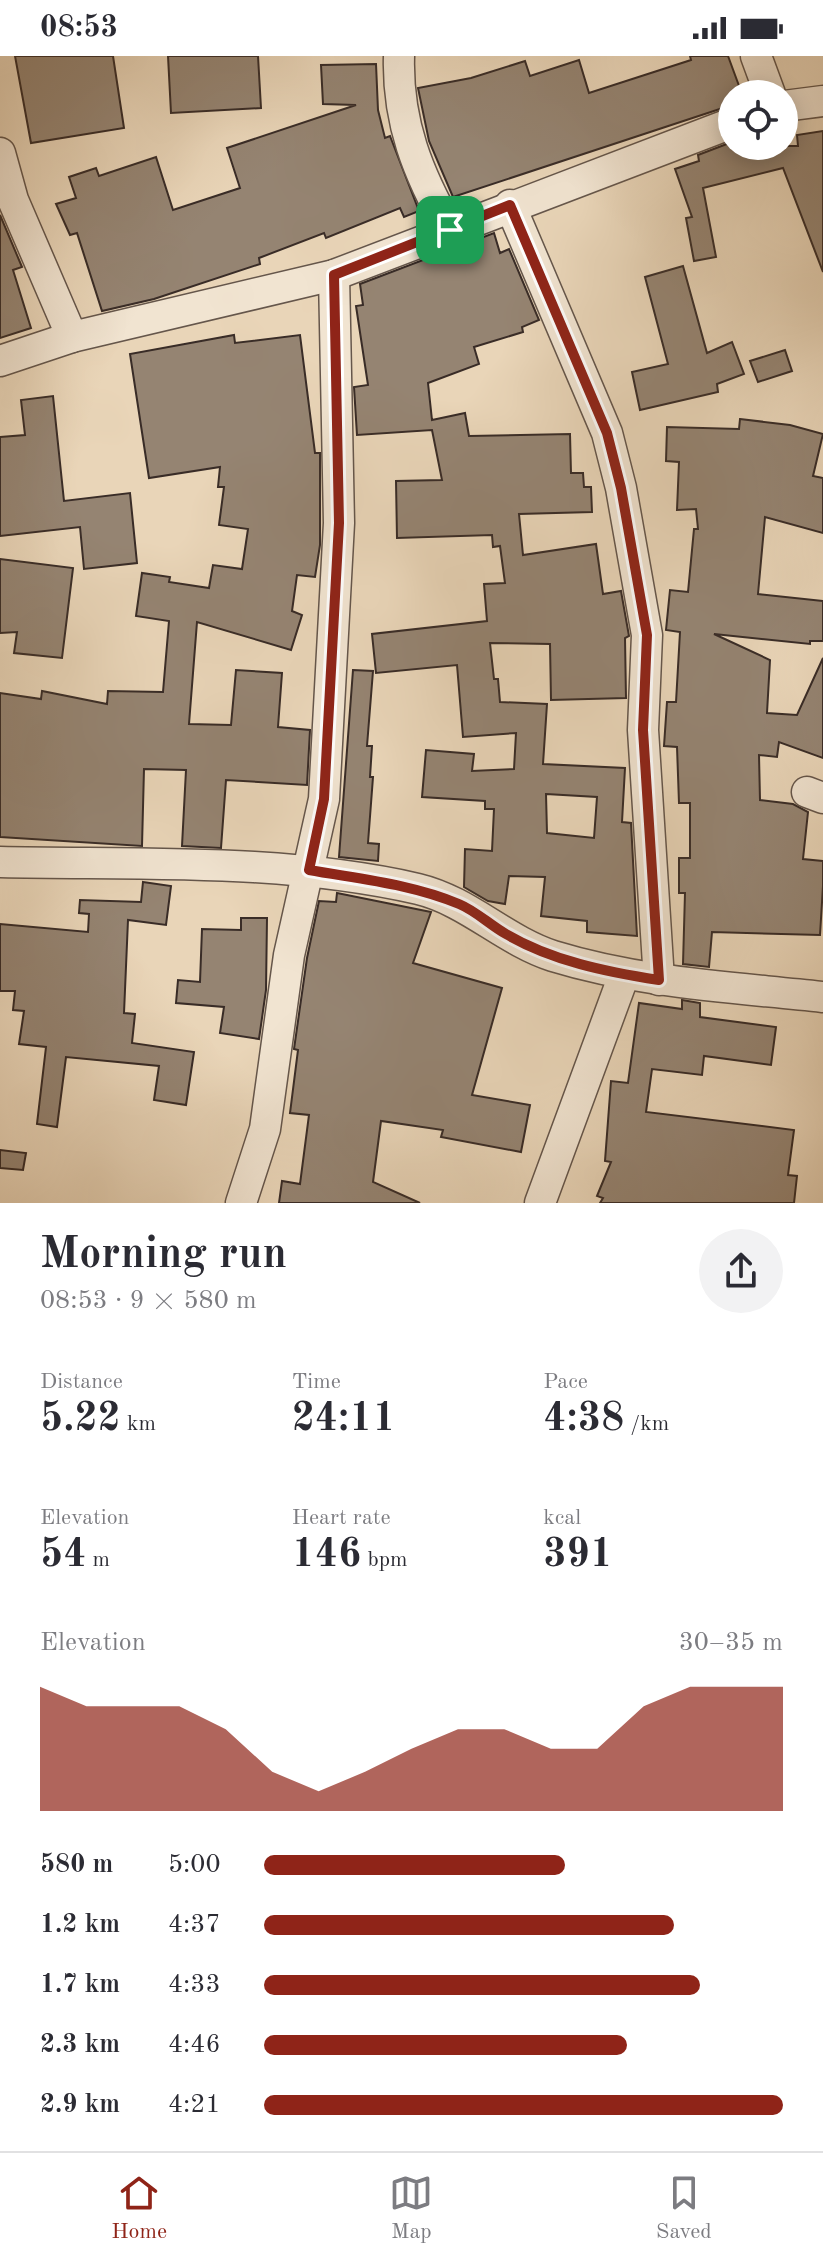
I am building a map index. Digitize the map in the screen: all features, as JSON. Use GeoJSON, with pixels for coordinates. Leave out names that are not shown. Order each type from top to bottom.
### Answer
{"type":"FeatureCollection","features":[{"type":"Feature","properties":{"kind":"street"},"geometry":{"type":"LineString","coordinates":[[399,56],[398,98],[402,112],[423,183],[450,230]]}},
{"type":"Feature","properties":{"kind":"street"},"geometry":{"type":"LineString","coordinates":[[756,56],[765,80]]}},
{"type":"Feature","properties":{"kind":"street"},"geometry":{"type":"LineString","coordinates":[[798,104],[823,101]]}},
{"type":"Feature","properties":{"kind":"street"},"geometry":{"type":"LineString","coordinates":[[0,361],[72,337],[334,275],[510,205],[718,128]]}},
{"type":"Feature","properties":{"kind":"street"},"geometry":{"type":"LineString","coordinates":[[0,153],[13,200],[72,337]]}},
{"type":"Feature","properties":{"kind":"street"},"geometry":{"type":"LineString","coordinates":[[510,205],[607,433],[621,488],[647,635],[643,730],[659,980]]}},
{"type":"Feature","properties":{"kind":"street"},"geometry":{"type":"LineString","coordinates":[[241,1203],[265,1129],[289,955],[324,799],[339,523],[334,275]]}},
{"type":"Feature","properties":{"kind":"street"},"geometry":{"type":"LineString","coordinates":[[0,862],[309,870],[420,890],[462,905],[506,934],[550,955],[624,975],[823,997]]}},
{"type":"Feature","properties":{"kind":"street"},"geometry":{"type":"LineString","coordinates":[[540,1203],[624,975]]}},
{"type":"Feature","properties":{"kind":"building"},"geometry":{"type":"Polygon","coordinates":[[[15,56],[113,56],[124,128],[31,143],[15,56]]]}},
{"type":"Feature","properties":{"kind":"building"},"geometry":{"type":"Polygon","coordinates":[[[168,56],[258,56],[261,108],[171,113],[168,56]]]}},
{"type":"Feature","properties":{"kind":"building"},"geometry":{"type":"Polygon","coordinates":[[[690,56],[728,56],[737,80],[718,80],[718,110],[453,197],[429,141],[418,88],[471,78],[525,61],[530,76],[579,60],[589,93],[691,60],[690,56]]]}},
{"type":"Feature","properties":{"kind":"building"},"geometry":{"type":"Polygon","coordinates":[[[376,64],[378,110],[385,138],[390,136],[419,211],[404,217],[400,208],[326,238],[324,233],[259,258],[260,264],[154,299],[102,311],[77,233],[70,235],[56,204],[76,198],[69,177],[96,168],[99,176],[156,157],[173,210],[240,188],[227,148],[356,105],[323,104],[321,65],[376,64]]]}},
{"type":"Feature","properties":{"kind":"building"},"geometry":{"type":"Polygon","coordinates":[[[823,131],[823,272],[783,168],[703,188],[716,257],[694,261],[686,218],[692,217],[675,169],[699,161],[698,155],[718,147],[718,160],[798,160],[798,135],[823,131]]]}},
{"type":"Feature","properties":{"kind":"building"},"geometry":{"type":"Polygon","coordinates":[[[0,215],[22,267],[13,270],[31,328],[0,338],[0,215]]]}},
{"type":"Feature","properties":{"kind":"building"},"geometry":{"type":"Polygon","coordinates":[[[494,233],[500,253],[509,249],[539,320],[522,327],[523,332],[474,347],[479,364],[428,383],[432,420],[465,413],[469,436],[570,434],[571,473],[583,473],[584,487],[591,487],[592,512],[519,514],[523,555],[596,544],[603,594],[621,591],[629,636],[625,638],[626,698],[551,700],[550,644],[490,643],[494,679],[498,679],[500,702],[547,704],[543,764],[625,768],[622,822],[631,823],[637,936],[587,932],[587,921],[541,916],[545,877],[509,876],[505,904],[488,901],[464,887],[465,849],[492,851],[494,809],[485,809],[485,801],[422,797],[426,750],[474,754],[472,771],[514,769],[516,733],[463,737],[457,665],[376,673],[372,634],[487,621],[484,584],[505,583],[500,546],[493,547],[492,535],[397,538],[396,481],[442,480],[432,430],[357,435],[354,387],[368,385],[356,306],[363,305],[360,284],[494,233]],[[546,794],[547,833],[594,838],[597,797],[546,794]]]}},
{"type":"Feature","properties":{"kind":"building"},"geometry":{"type":"Polygon","coordinates":[[[683,266],[707,353],[732,342],[744,374],[717,384],[718,392],[640,410],[632,372],[668,364],[645,277],[683,266]]]}},
{"type":"Feature","properties":{"kind":"building"},"geometry":{"type":"Polygon","coordinates":[[[234,335],[235,343],[300,335],[315,453],[320,453],[320,545],[315,577],[297,575],[292,611],[302,615],[291,650],[197,622],[189,724],[231,725],[236,670],[282,673],[278,727],[310,730],[307,785],[226,780],[221,848],[182,846],[186,770],[144,769],[142,846],[0,837],[0,693],[41,699],[42,691],[107,704],[108,691],[163,692],[169,621],[136,616],[142,573],[170,577],[169,582],[209,588],[213,565],[242,569],[248,529],[219,525],[224,487],[218,487],[220,467],[149,478],[130,354],[234,335]]]}},
{"type":"Feature","properties":{"kind":"building"},"geometry":{"type":"Polygon","coordinates":[[[785,350],[792,371],[758,382],[750,361],[785,350]]]}},
{"type":"Feature","properties":{"kind":"building"},"geometry":{"type":"Polygon","coordinates":[[[53,396],[64,501],[130,493],[137,563],[84,569],[80,527],[0,536],[0,437],[25,435],[21,400],[53,396]]]}},
{"type":"Feature","properties":{"kind":"building"},"geometry":{"type":"Polygon","coordinates":[[[740,419],[790,425],[823,434],[813,476],[823,478],[823,533],[765,517],[758,594],[823,601],[823,641],[810,641],[810,644],[714,634],[770,660],[767,713],[797,715],[823,658],[823,758],[779,742],[777,757],[759,755],[760,800],[793,804],[808,812],[803,859],[823,861],[823,886],[820,935],[712,932],[709,967],[683,964],[685,893],[679,893],[679,858],[690,858],[690,803],[679,803],[677,747],[664,746],[667,702],[676,702],[680,632],[666,630],[670,590],[688,592],[694,529],[698,529],[696,509],[677,510],[679,462],[666,461],[667,427],[739,429],[740,419]]]}},
{"type":"Feature","properties":{"kind":"building"},"geometry":{"type":"Polygon","coordinates":[[[0,559],[73,568],[62,658],[14,653],[17,632],[0,633],[0,559]]]}},
{"type":"Feature","properties":{"kind":"building"},"geometry":{"type":"Polygon","coordinates":[[[353,670],[373,671],[367,746],[372,746],[370,777],[373,777],[368,843],[379,844],[378,861],[339,857],[353,670]]]}},
{"type":"Feature","properties":{"kind":"building"},"geometry":{"type":"Polygon","coordinates":[[[143,882],[171,886],[166,925],[128,920],[124,1013],[135,1014],[132,1043],[194,1052],[186,1105],[154,1100],[159,1066],[66,1057],[57,1127],[37,1124],[46,1047],[19,1044],[24,1011],[13,1010],[15,991],[0,991],[0,924],[88,932],[89,914],[79,913],[80,900],[141,902],[143,882]]]}},
{"type":"Feature","properties":{"kind":"building"},"geometry":{"type":"Polygon","coordinates":[[[337,893],[431,912],[413,963],[502,988],[472,1095],[530,1105],[521,1152],[441,1137],[443,1130],[381,1121],[373,1182],[420,1203],[279,1203],[282,1181],[300,1184],[309,1115],[290,1113],[298,1050],[294,1049],[307,958],[319,901],[336,902],[337,893]]]}},
{"type":"Feature","properties":{"kind":"building"},"geometry":{"type":"Polygon","coordinates":[[[241,918],[267,918],[266,990],[259,1039],[220,1033],[224,1007],[176,1003],[178,980],[200,982],[202,929],[241,930],[241,918]]]}},
{"type":"Feature","properties":{"kind":"building"},"geometry":{"type":"Polygon","coordinates":[[[682,1000],[700,1003],[700,1017],[776,1027],[771,1065],[704,1056],[702,1075],[652,1069],[646,1112],[794,1130],[788,1175],[797,1176],[794,1203],[600,1203],[603,1198],[597,1196],[611,1162],[605,1161],[611,1081],[628,1083],[639,1003],[682,1009],[682,1000]]]}},
{"type":"Feature","properties":{"kind":"building"},"geometry":{"type":"Polygon","coordinates":[[[0,1150],[26,1153],[23,1170],[0,1168],[0,1150]]]}},
{"type":"Feature","properties":{"kind":"route"},"geometry":{"type":"LineString","coordinates":[[510,205],[607,433],[621,488],[647,635],[643,730],[659,980],[624,975],[550,955],[506,934],[462,905],[420,890],[309,870],[324,799],[339,523],[334,275],[450,230],[510,205]]}}]}
